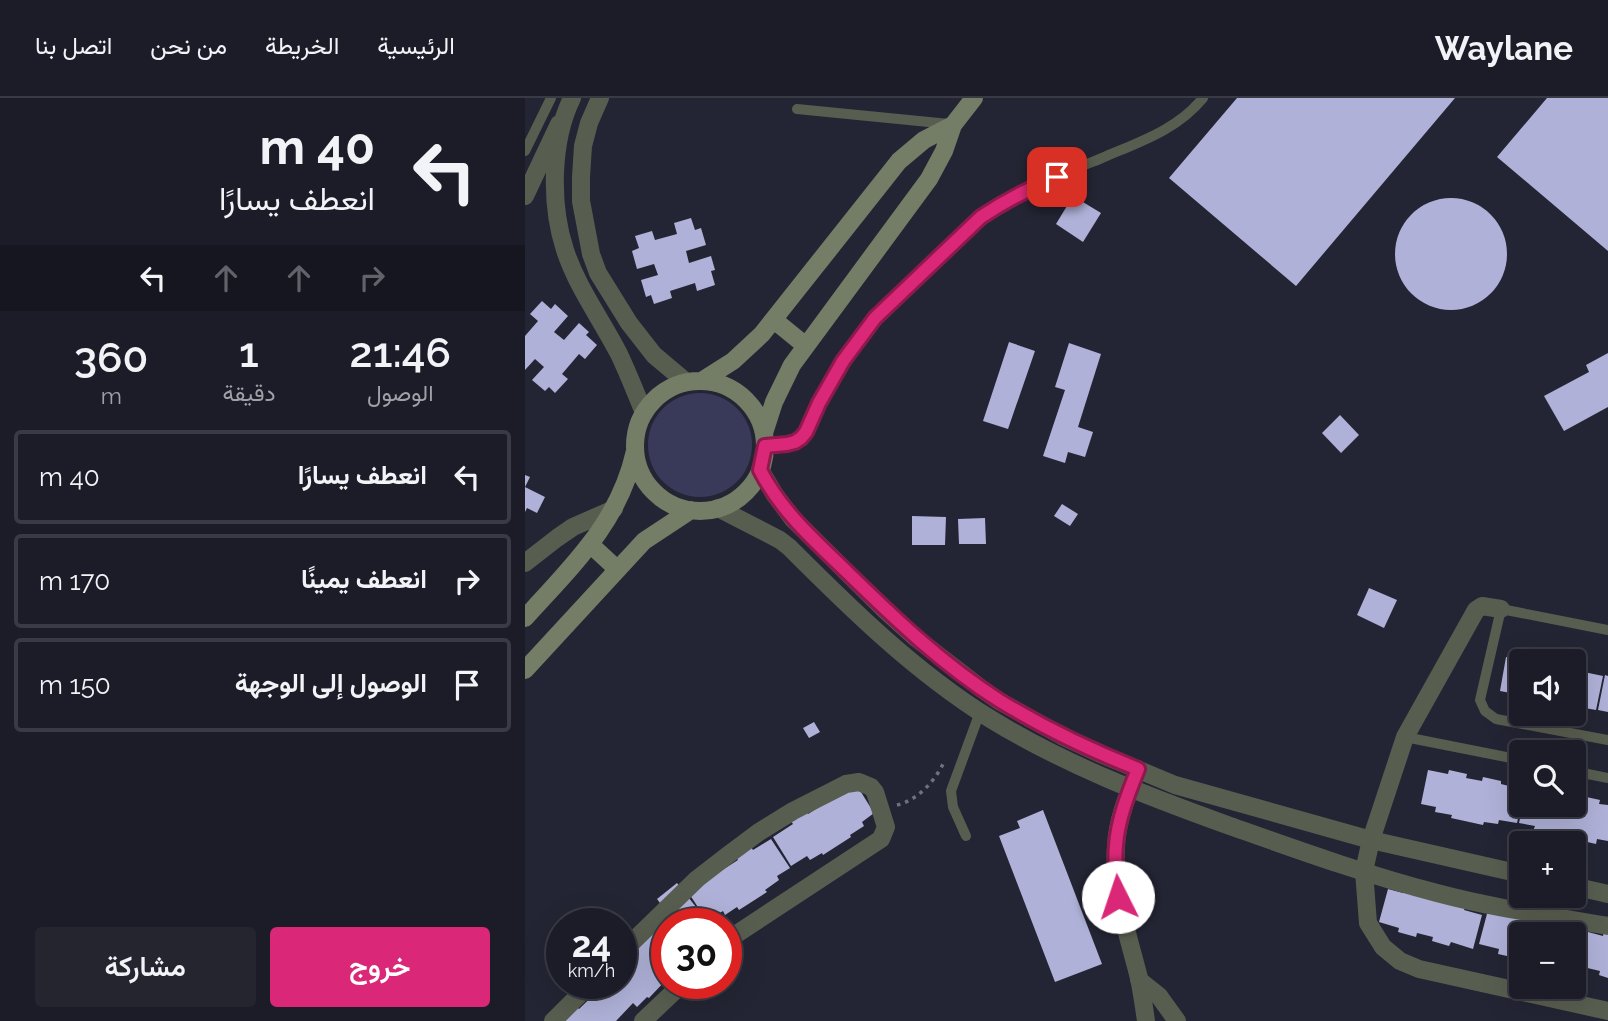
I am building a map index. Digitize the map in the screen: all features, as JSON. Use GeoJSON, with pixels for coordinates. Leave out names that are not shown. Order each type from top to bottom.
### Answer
{"type":"FeatureCollection","features":[{"type":"Feature","properties":{"kind":"main road"},"geometry":{"type":"LineString","coordinates":[[635,448],[640,470],[652,489],[670,503],[691,510],[705,510],[731,503],[743,494],[760,470],[765,440],[783,383],[792,365],[929,179],[944,151],[953,125],[974,98]]}},
{"type":"Feature","properties":{"kind":"main road"},"geometry":{"type":"LineString","coordinates":[[525,618],[591,545],[614,509],[631,469],[637,430],[643,413],[655,399],[669,388],[695,381],[733,360],[748,348],[774,320],[899,160],[924,140],[953,125]]}},
{"type":"Feature","properties":{"kind":"main road"},"geometry":{"type":"LineString","coordinates":[[774,320],[806,346]]}},
{"type":"Feature","properties":{"kind":"main road"},"geometry":{"type":"LineString","coordinates":[[695,381],[724,385],[743,396],[757,413],[765,440]]}},
{"type":"Feature","properties":{"kind":"main road"},"geometry":{"type":"LineString","coordinates":[[525,670],[644,541],[691,510]]}},
{"type":"Feature","properties":{"kind":"main road"},"geometry":{"type":"LineString","coordinates":[[591,545],[617,569]]}},
{"type":"Feature","properties":{"kind":"street"},"geometry":{"type":"LineString","coordinates":[[600,98],[583,146],[581,177],[591,254],[598,273],[629,323],[654,355],[695,381]]}},
{"type":"Feature","properties":{"kind":"street"},"geometry":{"type":"LineString","coordinates":[[525,196],[569,105]]}},
{"type":"Feature","properties":{"kind":"street"},"geometry":{"type":"LineString","coordinates":[[569,105],[557,143],[555,177],[558,214],[565,248],[580,285],[619,356],[643,413]]}},
{"type":"Feature","properties":{"kind":"street"},"geometry":{"type":"LineString","coordinates":[[760,470],[793,519],[885,610],[949,664],[999,701],[1062,736],[1175,785],[1371,840],[1509,871]]}},
{"type":"Feature","properties":{"kind":"street"},"geometry":{"type":"LineString","coordinates":[[718,508],[780,540],[904,656],[937,682],[985,715],[1054,754],[1130,789],[1364,872],[1461,899],[1608,926]]}},
{"type":"Feature","properties":{"kind":"street"},"geometry":{"type":"LineString","coordinates":[[525,563],[565,532],[614,509]]}},
{"type":"Feature","properties":{"kind":"street"},"geometry":{"type":"LineString","coordinates":[[1501,609],[1482,606],[1476,610],[1405,737],[1371,840],[1364,872],[1367,923],[1383,947],[1399,961],[1419,969],[1608,1011]]}},
{"type":"Feature","properties":{"kind":"street"},"geometry":{"type":"LineString","coordinates":[[985,715],[999,701]]}},
{"type":"Feature","properties":{"kind":"street"},"geometry":{"type":"LineString","coordinates":[[1054,754],[1060,746],[1062,736]]}},
{"type":"Feature","properties":{"kind":"street"},"geometry":{"type":"LineString","coordinates":[[1138,769],[1120,818],[1116,870],[1122,916],[1139,980],[1146,1021]]}},
{"type":"Feature","properties":{"kind":"street"},"geometry":{"type":"LineString","coordinates":[[637,937],[697,879],[759,832],[819,797],[852,782],[871,787],[879,798],[886,827],[884,835],[877,843],[742,931]]}},
{"type":"Feature","properties":{"kind":"street"},"geometry":{"type":"LineString","coordinates":[[1586,889],[1608,894]]}},
{"type":"Feature","properties":{"kind":"street"},"geometry":{"type":"LineString","coordinates":[[1139,980],[1159,996],[1177,1021]]}},
{"type":"Feature","properties":{"kind":"street"},"geometry":{"type":"LineString","coordinates":[[553,1021],[575,999]]}},
{"type":"Feature","properties":{"kind":"street"},"geometry":{"type":"LineString","coordinates":[[643,1021],[666,999]]}},
{"type":"Feature","properties":{"kind":"lane"},"geometry":{"type":"LineString","coordinates":[[525,151],[551,98]]}},
{"type":"Feature","properties":{"kind":"lane"},"geometry":{"type":"LineString","coordinates":[[765,440],[787,444],[801,438],[843,361],[875,318],[981,217],[1031,188],[1158,134],[1185,117],[1203,98]]}},
{"type":"Feature","properties":{"kind":"lane"},"geometry":{"type":"LineString","coordinates":[[797,109],[953,125]]}},
{"type":"Feature","properties":{"kind":"lane"},"geometry":{"type":"LineString","coordinates":[[1608,629],[1501,609],[1481,700],[1485,711],[1496,719],[1608,740]]}},
{"type":"Feature","properties":{"kind":"lane"},"geometry":{"type":"LineString","coordinates":[[966,836],[953,807],[951,791],[985,715]]}},
{"type":"Feature","properties":{"kind":"lane"},"geometry":{"type":"LineString","coordinates":[[1405,737],[1509,758]]}},
{"type":"Feature","properties":{"kind":"lane"},"geometry":{"type":"LineString","coordinates":[[1586,774],[1608,778]]}},
{"type":"Feature","properties":{"kind":"path"},"geometry":{"type":"LineString","coordinates":[[881,808],[905,803],[925,790],[948,755]]}},
{"type":"Feature","properties":{"kind":"shaded area"},"geometry":{"type":"Polygon","coordinates":[[[700,393],[720,397],[737,408],[748,425],[752,445],[748,465],[737,482],[720,493],[700,497],[680,493],[663,482],[652,465],[648,445],[652,425],[663,408],[680,397],[700,393]]]}},
{"type":"Feature","properties":{"kind":"building"},"geometry":{"type":"Polygon","coordinates":[[[1237,98],[1455,98],[1296,286],[1169,178],[1237,98]]]}},
{"type":"Feature","properties":{"kind":"building"},"geometry":{"type":"Polygon","coordinates":[[[1547,98],[1608,98],[1608,251],[1497,157],[1547,98]]]}},
{"type":"Feature","properties":{"kind":"building"},"geometry":{"type":"Polygon","coordinates":[[[1073,196],[1101,213],[1083,242],[1056,224],[1073,196]]]}},
{"type":"Feature","properties":{"kind":"building"},"geometry":{"type":"Polygon","coordinates":[[[1451,198],[1472,202],[1490,215],[1503,233],[1507,254],[1503,275],[1490,293],[1472,306],[1451,310],[1430,306],[1412,293],[1399,275],[1395,254],[1399,233],[1412,215],[1430,202],[1451,198]]]}},
{"type":"Feature","properties":{"kind":"building"},"geometry":{"type":"Polygon","coordinates":[[[691,218],[695,230],[701,228],[706,245],[686,251],[689,263],[711,256],[715,285],[697,291],[695,283],[670,291],[672,298],[654,304],[651,295],[646,297],[641,280],[658,275],[654,264],[637,269],[632,251],[639,248],[635,236],[652,231],[655,240],[677,234],[674,223],[691,218]]]}},
{"type":"Feature","properties":{"kind":"building"},"geometry":{"type":"Polygon","coordinates":[[[542,301],[551,309],[555,304],[568,316],[554,332],[564,340],[579,323],[589,332],[586,335],[597,345],[585,359],[579,354],[562,374],[568,379],[555,393],[549,387],[545,391],[532,380],[544,367],[535,359],[525,370],[525,336],[538,321],[530,314],[542,301]]]}},
{"type":"Feature","properties":{"kind":"building"},"geometry":{"type":"Polygon","coordinates":[[[1009,342],[1035,351],[1008,429],[983,421],[1009,342]]]}},
{"type":"Feature","properties":{"kind":"building"},"geometry":{"type":"Polygon","coordinates":[[[1069,343],[1101,354],[1078,427],[1093,432],[1085,457],[1068,452],[1065,463],[1043,456],[1065,390],[1055,387],[1069,343]]]}},
{"type":"Feature","properties":{"kind":"building"},"geometry":{"type":"Polygon","coordinates":[[[1608,353],[1608,407],[1564,431],[1544,396],[1589,372],[1586,365],[1608,353]]]}},
{"type":"Feature","properties":{"kind":"building"},"geometry":{"type":"Polygon","coordinates":[[[1340,415],[1359,435],[1341,453],[1322,433],[1340,415]]]}},
{"type":"Feature","properties":{"kind":"building"},"geometry":{"type":"Polygon","coordinates":[[[525,487],[545,497],[537,513],[527,508],[525,512],[525,487]]]}},
{"type":"Feature","properties":{"kind":"building"},"geometry":{"type":"Polygon","coordinates":[[[1062,504],[1078,514],[1070,526],[1054,516],[1062,504]]]}},
{"type":"Feature","properties":{"kind":"building"},"geometry":{"type":"Polygon","coordinates":[[[912,516],[946,517],[945,545],[912,545],[912,516]]]}},
{"type":"Feature","properties":{"kind":"building"},"geometry":{"type":"Polygon","coordinates":[[[985,518],[986,544],[959,544],[958,519],[985,518]]]}},
{"type":"Feature","properties":{"kind":"building"},"geometry":{"type":"Polygon","coordinates":[[[1369,588],[1397,600],[1384,628],[1357,615],[1369,588]]]}},
{"type":"Feature","properties":{"kind":"building"},"geometry":{"type":"Polygon","coordinates":[[[1506,657],[1509,658],[1509,693],[1500,691],[1506,657]]]}},
{"type":"Feature","properties":{"kind":"building"},"geometry":{"type":"Polygon","coordinates":[[[1586,672],[1603,676],[1596,710],[1586,708],[1586,672]]]}},
{"type":"Feature","properties":{"kind":"building"},"geometry":{"type":"Polygon","coordinates":[[[1605,675],[1608,676],[1608,712],[1598,710],[1605,675]]]}},
{"type":"Feature","properties":{"kind":"building"},"geometry":{"type":"Polygon","coordinates":[[[814,722],[820,732],[809,738],[803,728],[814,722]]]}},
{"type":"Feature","properties":{"kind":"building"},"geometry":{"type":"Polygon","coordinates":[[[1428,770],[1448,774],[1449,770],[1467,774],[1466,778],[1482,781],[1483,777],[1501,781],[1501,784],[1509,786],[1509,817],[1518,817],[1517,823],[1499,820],[1498,824],[1484,822],[1483,825],[1451,818],[1452,815],[1435,812],[1436,807],[1421,804],[1428,770]]]}},
{"type":"Feature","properties":{"kind":"building"},"geometry":{"type":"Polygon","coordinates":[[[856,784],[874,813],[862,822],[864,826],[823,855],[822,853],[810,860],[807,856],[791,866],[773,837],[793,824],[791,821],[806,811],[808,814],[856,784]]]}},
{"type":"Feature","properties":{"kind":"building"},"geometry":{"type":"Polygon","coordinates":[[[1586,797],[1600,800],[1599,804],[1608,805],[1608,841],[1597,839],[1596,844],[1586,842],[1586,831],[1533,831],[1535,826],[1519,823],[1520,817],[1586,817],[1586,797]]]}},
{"type":"Feature","properties":{"kind":"building"},"geometry":{"type":"Polygon","coordinates":[[[1043,810],[1102,964],[1055,982],[999,836],[1020,828],[1017,821],[1043,810]]]}},
{"type":"Feature","properties":{"kind":"building"},"geometry":{"type":"Polygon","coordinates":[[[771,839],[790,868],[777,876],[779,880],[765,890],[767,892],[742,908],[698,908],[688,892],[738,860],[736,857],[751,847],[753,850],[771,839]]]}},
{"type":"Feature","properties":{"kind":"building"},"geometry":{"type":"Polygon","coordinates":[[[677,883],[697,908],[664,908],[657,899],[677,883]]]}},
{"type":"Feature","properties":{"kind":"building"},"geometry":{"type":"Polygon","coordinates":[[[1404,888],[1466,905],[1464,910],[1482,915],[1473,949],[1451,942],[1449,946],[1432,941],[1433,937],[1417,933],[1416,937],[1398,932],[1399,928],[1379,922],[1388,889],[1403,893],[1404,888]]]}},
{"type":"Feature","properties":{"kind":"building"},"geometry":{"type":"Polygon","coordinates":[[[1488,910],[1543,922],[1509,922],[1509,956],[1498,954],[1499,949],[1479,944],[1488,910]]]}},
{"type":"Feature","properties":{"kind":"building"},"geometry":{"type":"Polygon","coordinates":[[[1604,931],[1608,932],[1608,978],[1599,975],[1600,971],[1586,968],[1588,932],[1603,936],[1604,931]]]}},
{"type":"Feature","properties":{"kind":"building"},"geometry":{"type":"Polygon","coordinates":[[[651,935],[649,998],[637,1007],[633,1003],[616,1021],[564,1020],[576,1006],[579,1009],[589,999],[637,999],[637,949],[651,935]]]}},
{"type":"Feature","properties":{"kind":"route"},"geometry":{"type":"LineString","coordinates":[[1057,177],[1000,204],[981,217],[875,318],[830,381],[806,432],[795,442],[765,446],[760,470],[793,519],[916,638],[999,701],[1062,736],[1138,769],[1120,818],[1116,845],[1118,897]]}}]}
